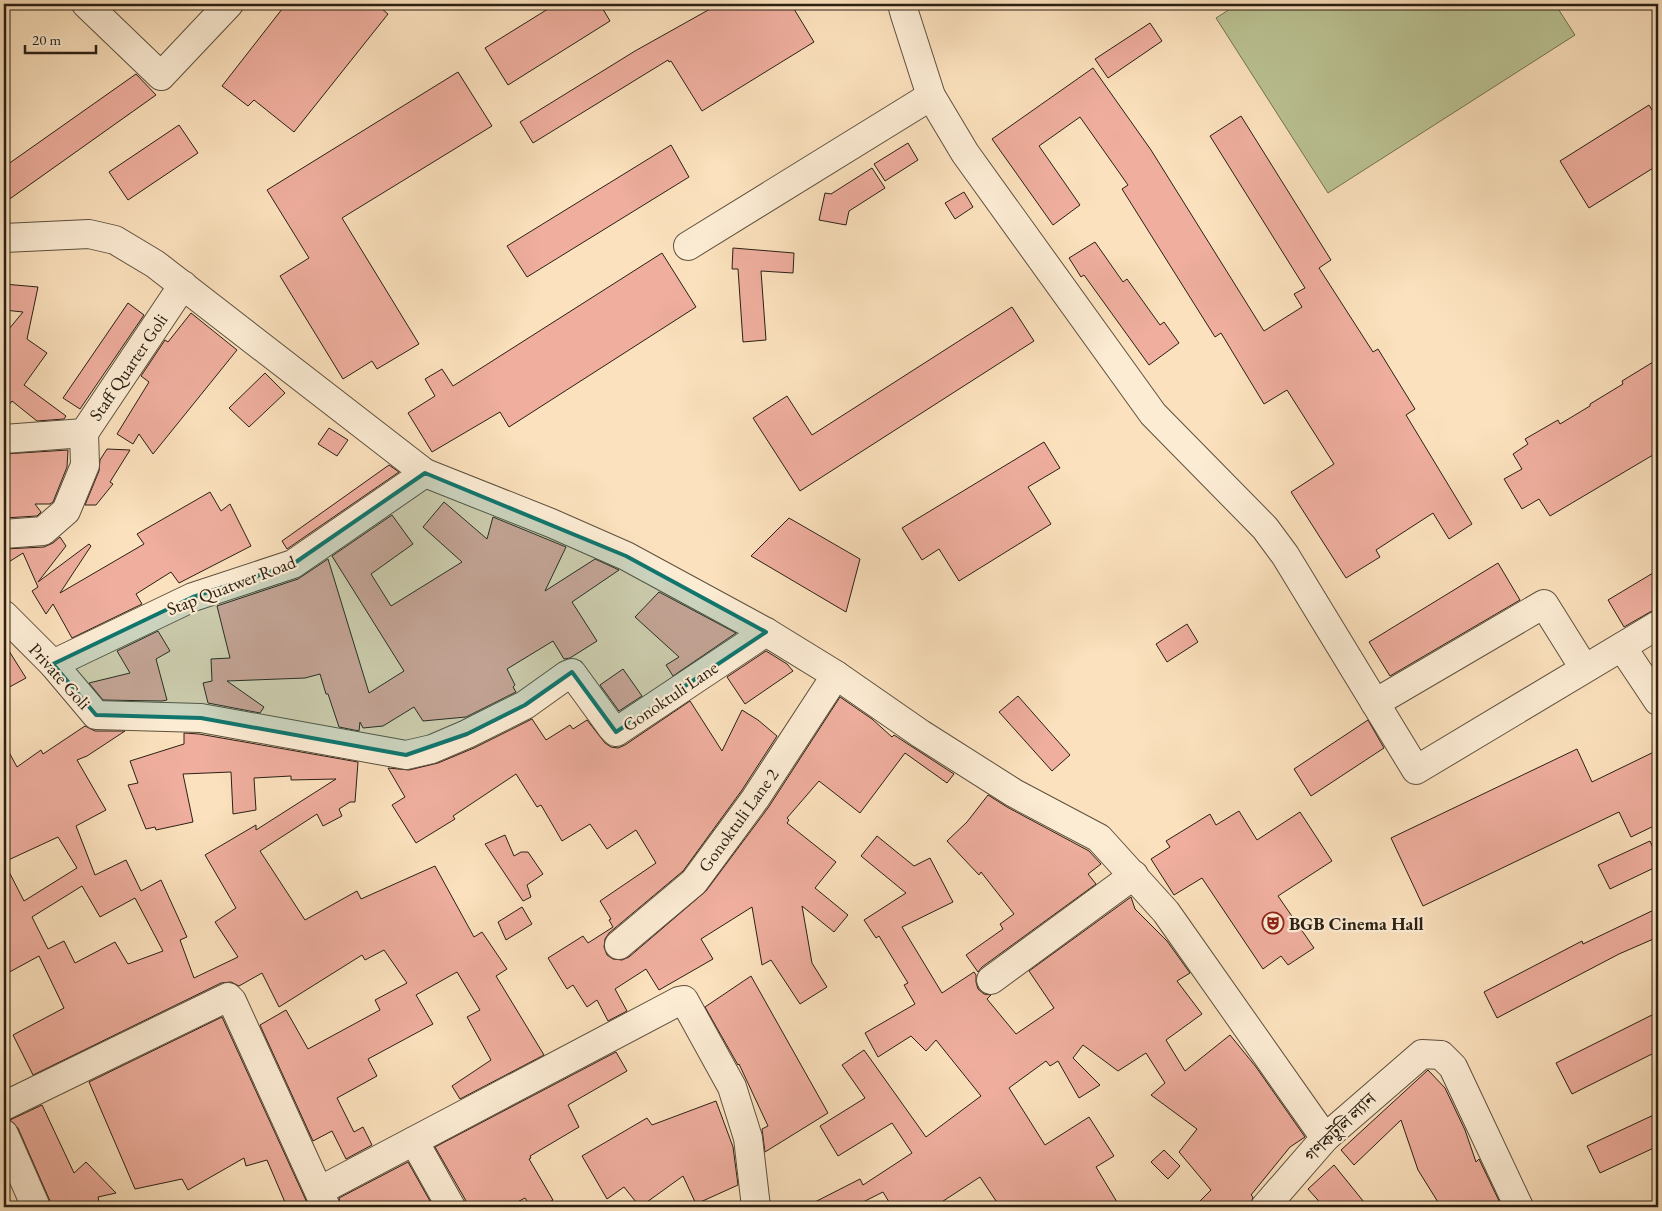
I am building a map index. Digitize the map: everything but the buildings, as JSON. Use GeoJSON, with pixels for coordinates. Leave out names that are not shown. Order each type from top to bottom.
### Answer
{"type":"FeatureCollection","features":[{"type":"Feature","properties":{"kind":"street"},"geometry":{"type":"LineString","coordinates":[[86,4],[161,76],[229,4]]}},
{"type":"Feature","properties":{"kind":"street"},"geometry":{"type":"LineString","coordinates":[[902,4],[904,16],[931,96],[965,153],[1153,414],[1265,528],[1285,555],[1416,770],[1658,625]]}},
{"type":"Feature","properties":{"kind":"street"},"geometry":{"type":"LineString","coordinates":[[688,246],[931,96]]}},
{"type":"Feature","properties":{"kind":"street"},"geometry":{"type":"LineString","coordinates":[[4,238],[89,234],[115,240],[156,264],[425,473],[551,523],[626,556],[766,632],[836,675],[921,734],[1007,788],[1099,838],[1166,912],[1325,1138]]}},
{"type":"Feature","properties":{"kind":"street","name":"Staff Quarter Goli"},"geometry":{"type":"LineString","coordinates":[[4,439],[84,433],[183,285]]}},
{"type":"Feature","properties":{"kind":"street"},"geometry":{"type":"LineString","coordinates":[[4,534],[43,531],[66,511],[85,465],[84,433]]}},
{"type":"Feature","properties":{"kind":"street","name":"Stap Quatwer Road"},"geometry":{"type":"LineString","coordinates":[[53,664],[193,598],[293,564],[425,473]]}},
{"type":"Feature","properties":{"kind":"street"},"geometry":{"type":"LineString","coordinates":[[1375,703],[1544,604],[1584,668]]}},
{"type":"Feature","properties":{"kind":"street","name":"Private Goli"},"geometry":{"type":"LineString","coordinates":[[4,615],[53,664],[96,715]]}},
{"type":"Feature","properties":{"kind":"street","name":"Gonoktuli Lane"},"geometry":{"type":"LineString","coordinates":[[96,715],[201,718],[406,755],[432,748],[467,734],[525,705],[572,673],[616,732],[766,632]]}},
{"type":"Feature","properties":{"kind":"street"},"geometry":{"type":"LineString","coordinates":[[1622,646],[1658,701]]}},
{"type":"Feature","properties":{"kind":"street","name":"Gonoktuli Lane 2"},"geometry":{"type":"LineString","coordinates":[[619,945],[694,882],[755,799],[836,675]]}},
{"type":"Feature","properties":{"kind":"street"},"geometry":{"type":"LineString","coordinates":[[991,980],[1134,875]]}},
{"type":"Feature","properties":{"kind":"street"},"geometry":{"type":"LineString","coordinates":[[4,1106],[228,997],[236,1010],[323,1199],[414,1141],[670,1005],[684,1000],[732,1087],[748,1138],[756,1207]]}},
{"type":"Feature","properties":{"kind":"street","name":"গণকটুলি ল্যান"},"geometry":{"type":"LineString","coordinates":[[1265,1207],[1325,1138],[1422,1054],[1441,1055],[1453,1067],[1519,1207]]}},
{"type":"Feature","properties":{"kind":"street"},"geometry":{"type":"LineString","coordinates":[[4,1134],[36,1207]]}},
{"type":"Feature","properties":{"kind":"street"},"geometry":{"type":"LineString","coordinates":[[414,1141],[451,1207]]}},
{"type":"Feature","properties":{"kind":"highlighted area"},"geometry":{"type":"Polygon","coordinates":[[[425,473],[626,556],[766,632],[616,732],[572,672],[525,705],[467,734],[406,755],[201,718],[96,715],[53,664],[193,597],[293,564],[425,473]]]}},
{"type":"Feature","properties":{"kind":"green space"},"geometry":{"type":"Polygon","coordinates":[[[1238,4],[1555,4],[1575,35],[1328,193],[1216,18],[1238,4]]]}},
{"type":"Feature","properties":{"kind":"place","name":"BGB Cinema Hall"},"geometry":{"type":"Point","coordinates":[1273,923]}}]}
